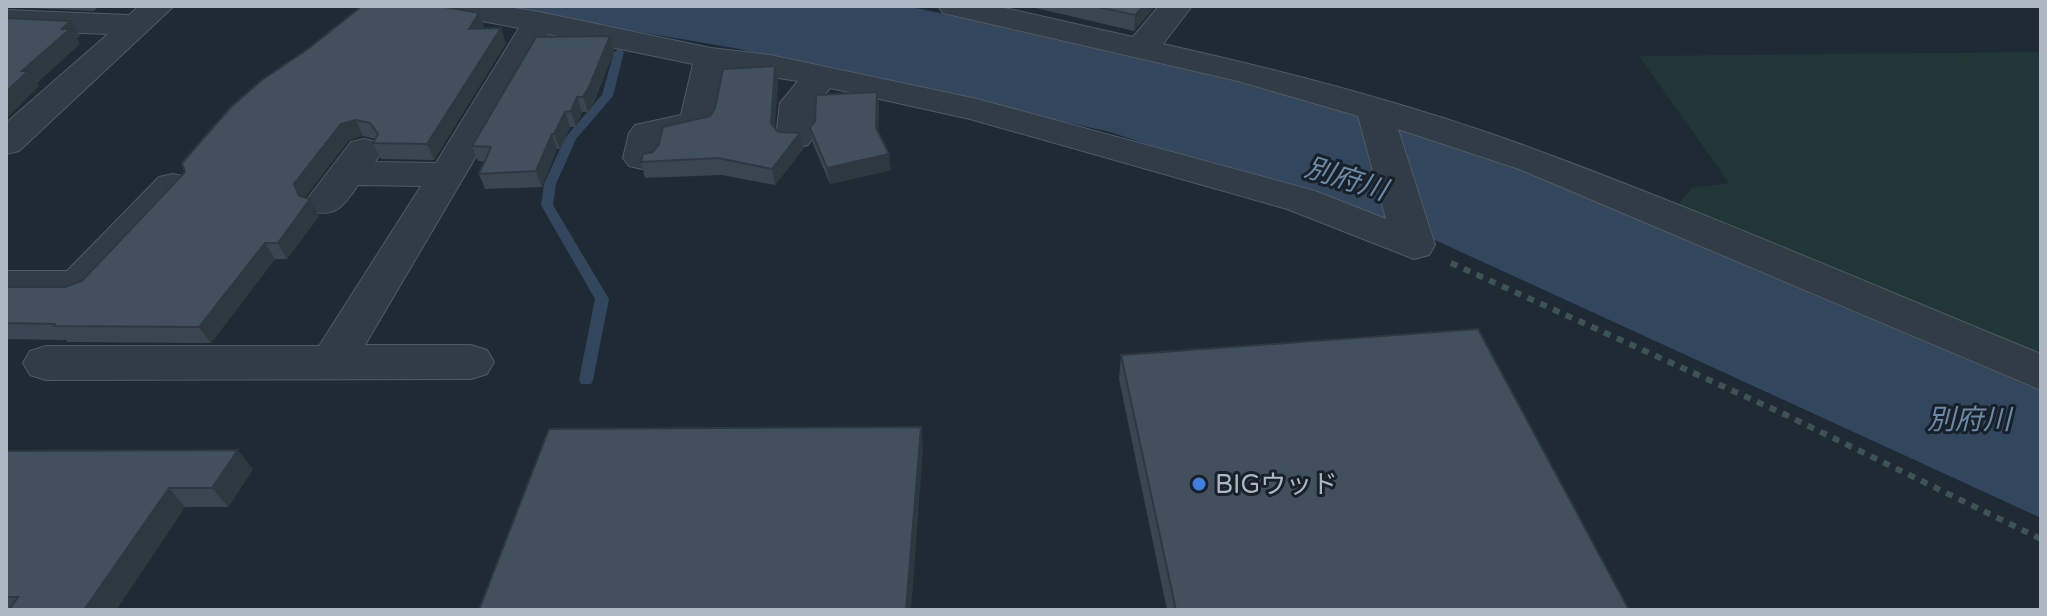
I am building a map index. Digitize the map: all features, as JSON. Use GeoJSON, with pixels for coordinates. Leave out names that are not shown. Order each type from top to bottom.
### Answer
{"type":"FeatureCollection","features":[{"type":"Feature","properties":{"kind":"street"},"geometry":{"type":"LineString","coordinates":[[449,6],[711,58],[770,65],[977,110],[1301,200],[1414,245]]}},
{"type":"Feature","properties":{"kind":"street"},"geometry":{"type":"LineString","coordinates":[[954,6],[1246,73],[1374,109],[1532,161],[2041,373]]}},
{"type":"Feature","properties":{"kind":"street"},"geometry":{"type":"LineString","coordinates":[[1141,49],[1176,6]]}},
{"type":"Feature","properties":{"kind":"street"},"geometry":{"type":"LineString","coordinates":[[6,20],[147,15]]}},
{"type":"Feature","properties":{"kind":"street"},"geometry":{"type":"LineString","coordinates":[[6,143],[147,15]]}},
{"type":"Feature","properties":{"kind":"street"},"geometry":{"type":"LineString","coordinates":[[332,362],[539,22]]}},
{"type":"Feature","properties":{"kind":"street"},"geometry":{"type":"LineString","coordinates":[[642,158],[648,133],[698,123],[711,58]]}},
{"type":"Feature","properties":{"kind":"street"},"geometry":{"type":"LineString","coordinates":[[795,137],[798,103],[822,76]]}},
{"type":"Feature","properties":{"kind":"street"},"geometry":{"type":"LineString","coordinates":[[6,108],[43,107]]}},
{"type":"Feature","properties":{"kind":"street"},"geometry":{"type":"LineString","coordinates":[[1374,109],[1414,245]]}},
{"type":"Feature","properties":{"kind":"street"},"geometry":{"type":"LineString","coordinates":[[346,175],[448,175]]}},
{"type":"Feature","properties":{"kind":"street"},"geometry":{"type":"LineString","coordinates":[[6,286],[91,286],[173,186]]}},
{"type":"Feature","properties":{"kind":"street"},"geometry":{"type":"LineString","coordinates":[[46,363],[105,375],[332,362],[471,362]]}},
{"type":"Feature","properties":{"kind":"path"},"geometry":{"type":"LineString","coordinates":[[1414,245],[1770,408],[2041,539]]}},
{"type":"Feature","properties":{"kind":"green space"},"geometry":{"type":"Polygon","coordinates":[[[2041,52],[2041,364],[1698,222],[1678,204],[1692,188],[1729,183],[1639,56],[2041,52]]]}},
{"type":"Feature","properties":{"kind":"water","name":"別府川"},"geometry":{"type":"Polygon","coordinates":[[[487,6],[906,6],[1082,42],[1421,126],[2041,388],[2041,518],[1435,240],[1110,132],[734,48],[487,6]]]}},
{"type":"Feature","properties":{"kind":"building"},"geometry":{"type":"Polygon","coordinates":[[[362,6],[439,6],[479,13],[469,29],[501,28],[427,144],[373,143],[378,134],[370,123],[356,120],[341,124],[294,184],[299,196],[310,199],[278,243],[265,243],[199,327],[6,323],[6,287],[65,287],[82,281],[185,172],[182,163],[231,107],[262,80],[308,49],[362,6]]]}},
{"type":"Feature","properties":{"kind":"building"},"geometry":{"type":"Polygon","coordinates":[[[1094,6],[1144,6],[1135,15],[1094,6]]]}},
{"type":"Feature","properties":{"kind":"building"},"geometry":{"type":"Polygon","coordinates":[[[6,18],[70,21],[62,29],[70,29],[22,71],[28,71],[6,92],[6,18]]]}},
{"type":"Feature","properties":{"kind":"building"},"geometry":{"type":"Polygon","coordinates":[[[610,36],[589,87],[583,97],[577,97],[571,111],[565,112],[536,171],[479,174],[491,147],[472,146],[536,37],[610,36]]]}},
{"type":"Feature","properties":{"kind":"building"},"geometry":{"type":"Polygon","coordinates":[[[775,66],[771,123],[778,132],[800,133],[772,169],[718,158],[641,162],[643,154],[653,152],[659,144],[663,127],[710,116],[715,108],[723,69],[775,66]]]}},
{"type":"Feature","properties":{"kind":"building"},"geometry":{"type":"Polygon","coordinates":[[[877,92],[876,128],[889,154],[827,168],[810,128],[815,121],[816,95],[877,92]]]}},
{"type":"Feature","properties":{"kind":"building"},"geometry":{"type":"Polygon","coordinates":[[[1478,329],[1629,610],[1176,610],[1121,355],[1478,329]]]}},
{"type":"Feature","properties":{"kind":"building"},"geometry":{"type":"Polygon","coordinates":[[[921,427],[906,610],[479,610],[549,429],[921,427]]]}},
{"type":"Feature","properties":{"kind":"building"},"geometry":{"type":"Polygon","coordinates":[[[238,450],[212,488],[169,488],[84,610],[9,610],[18,597],[6,597],[6,451],[238,450]]]}},
{"type":"Feature","properties":{"kind":"waterway"},"geometry":{"type":"LineString","coordinates":[[586,380],[602,299],[547,205],[550,184],[571,138],[607,96],[619,52]]}},
{"type":"Feature","properties":{"kind":"place","name":"BIGウッド"},"geometry":{"type":"Point","coordinates":[1199,484]}}]}
